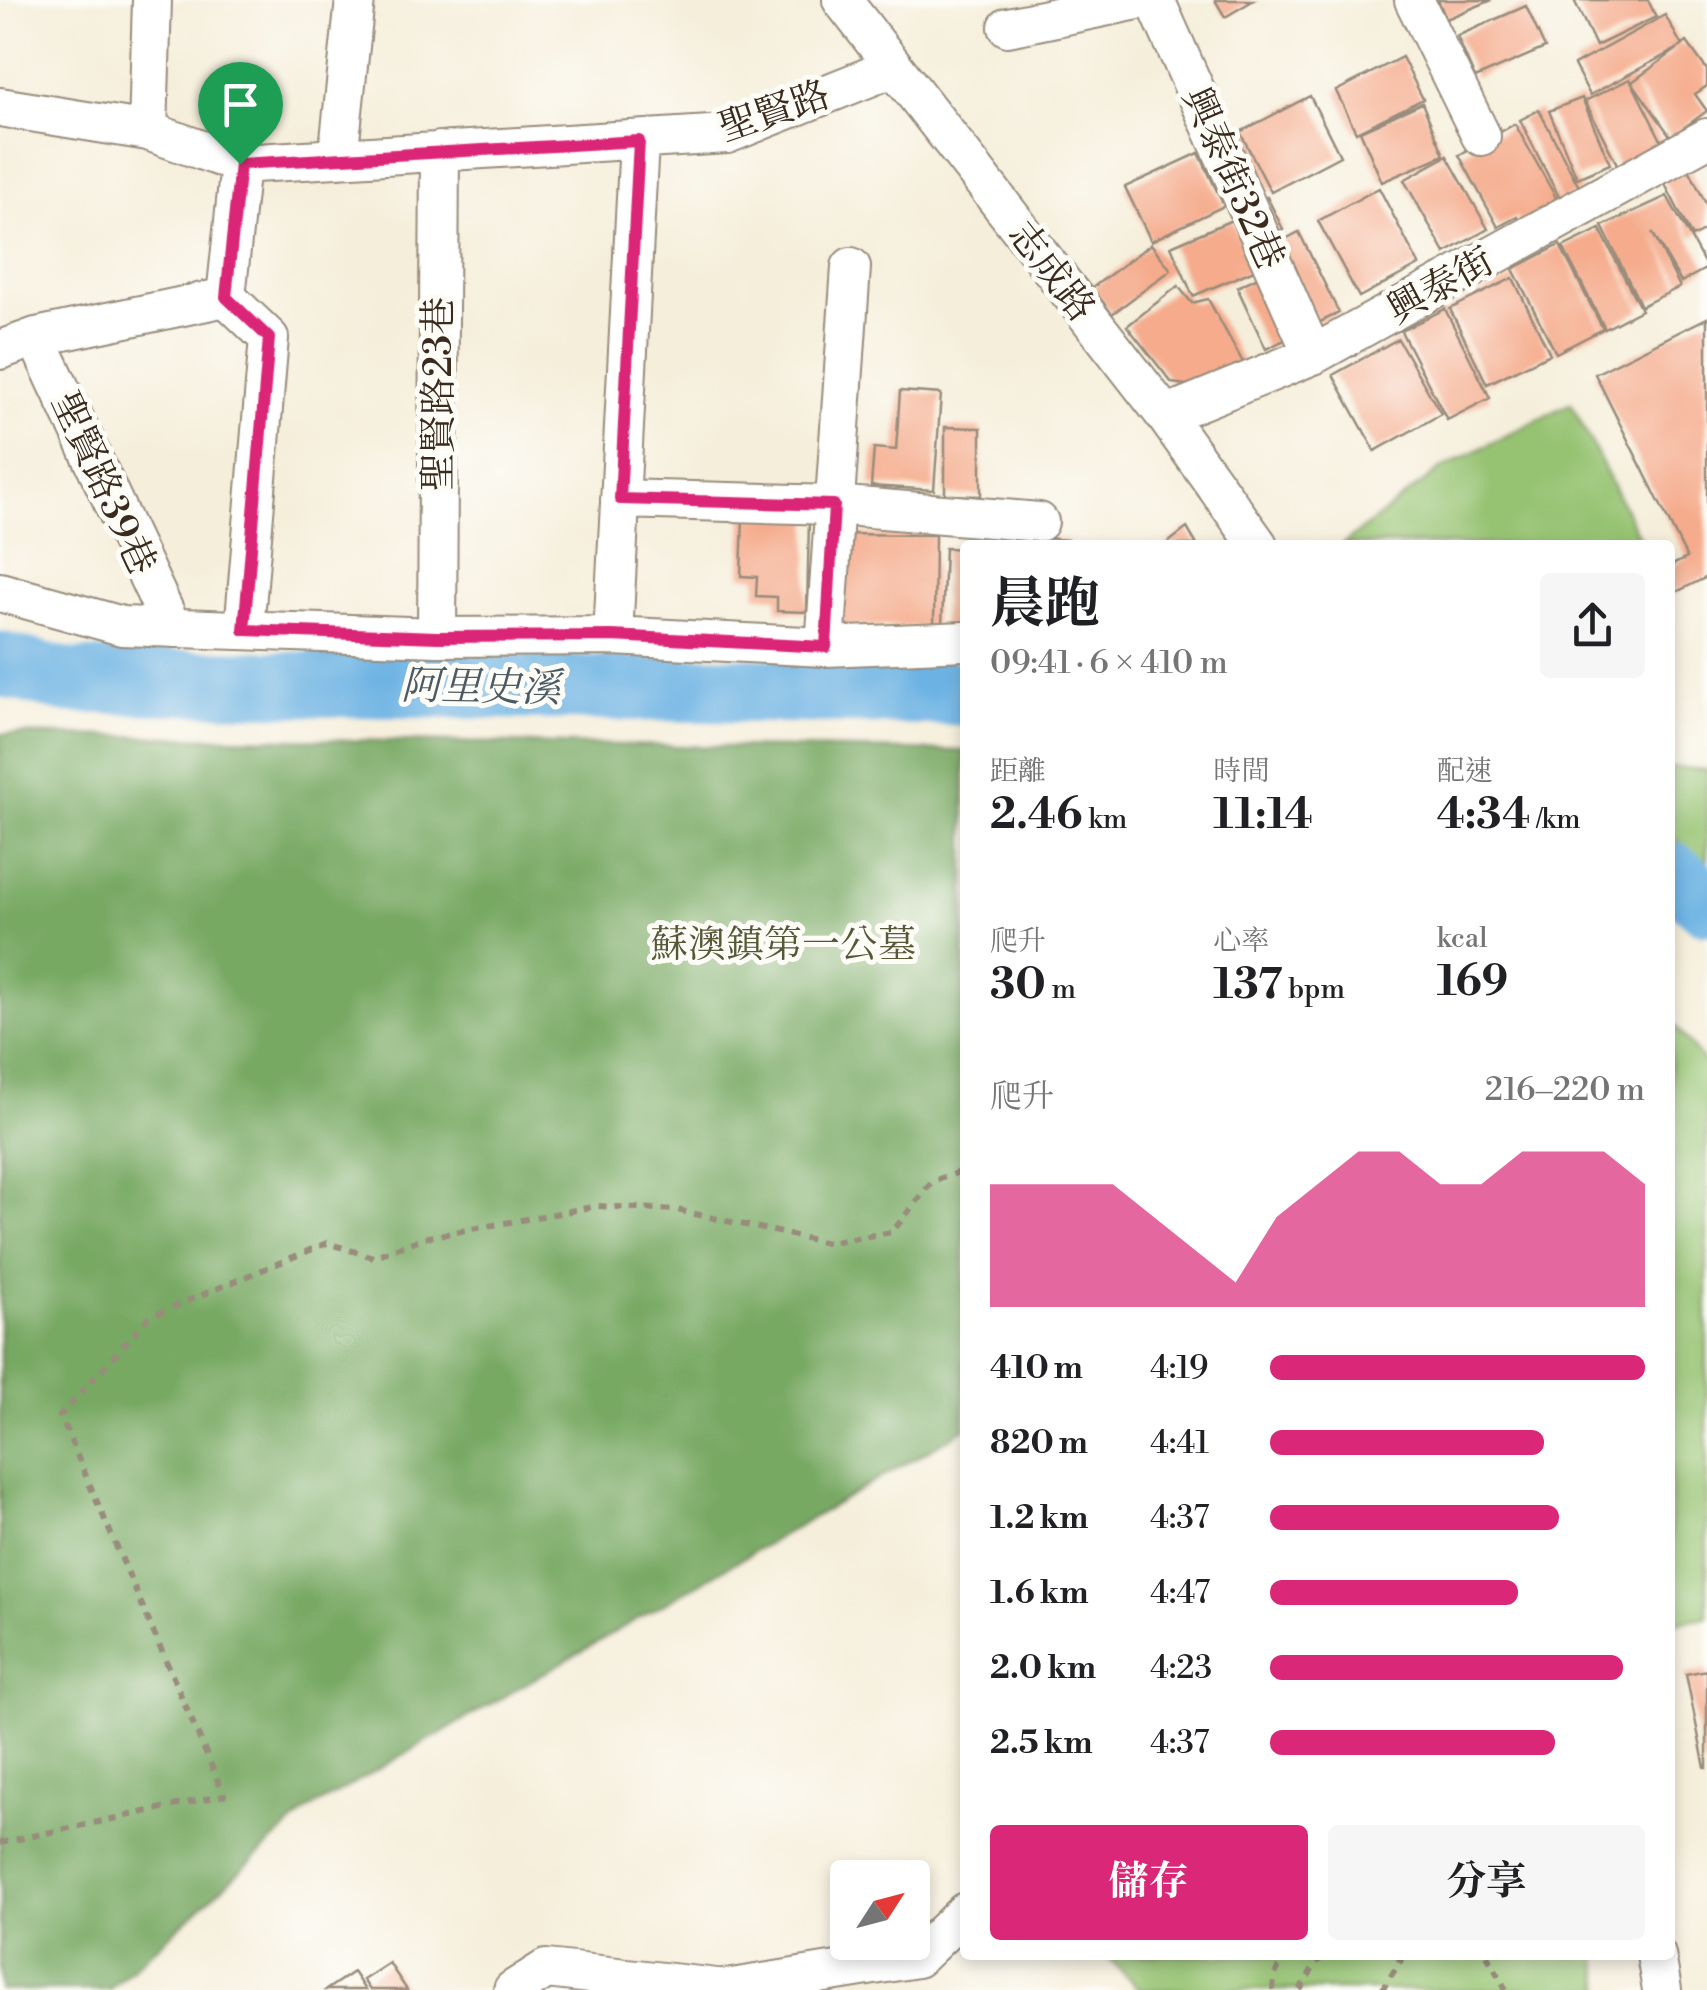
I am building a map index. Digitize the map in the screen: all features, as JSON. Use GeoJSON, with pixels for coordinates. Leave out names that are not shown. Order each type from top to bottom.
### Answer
{"type":"FeatureCollection","features":[{"type":"Feature","properties":{"kind":"street"},"geometry":{"type":"LineString","coordinates":[[148,132],[152,0]]}},
{"type":"Feature","properties":{"kind":"street"},"geometry":{"type":"LineString","coordinates":[[338,158],[355,0]]}},
{"type":"Feature","properties":{"kind":"street","name":"志成路"},"geometry":{"type":"LineString","coordinates":[[842,0],[1165,414],[1254,540]]}},
{"type":"Feature","properties":{"kind":"street"},"geometry":{"type":"LineString","coordinates":[[1008,27],[1138,0]]}},
{"type":"Feature","properties":{"kind":"street","name":"興泰街32巷"},"geometry":{"type":"LineString","coordinates":[[1155,0],[1313,355]]}},
{"type":"Feature","properties":{"kind":"street"},"geometry":{"type":"LineString","coordinates":[[1414,0],[1481,136]]}},
{"type":"Feature","properties":{"kind":"street","name":"聖賢路"},"geometry":{"type":"LineString","coordinates":[[0,108],[148,132],[240,164],[727,134],[892,68]]}},
{"type":"Feature","properties":{"kind":"street","name":"興泰街"},"geometry":{"type":"LineString","coordinates":[[1165,414],[1313,355],[1707,138]]}},
{"type":"Feature","properties":{"kind":"street"},"geometry":{"type":"LineString","coordinates":[[612,636],[639,141]]}},
{"type":"Feature","properties":{"kind":"street","name":"聖賢路23巷"},"geometry":{"type":"LineString","coordinates":[[437,637],[440,151]]}},
{"type":"Feature","properties":{"kind":"street"},"geometry":{"type":"LineString","coordinates":[[240,164],[226,297],[269,338],[244,630]]}},
{"type":"Feature","properties":{"kind":"street"},"geometry":{"type":"LineString","coordinates":[[826,647],[850,267]]}},
{"type":"Feature","properties":{"kind":"street","name":"聖賢路39巷"},"geometry":{"type":"LineString","coordinates":[[0,350],[36,338],[226,297]]}},
{"type":"Feature","properties":{"kind":"street","name":"聖賢路39巷"},"geometry":{"type":"LineString","coordinates":[[36,338],[172,628]]}},
{"type":"Feature","properties":{"kind":"street"},"geometry":{"type":"LineString","coordinates":[[620,499],[834,505],[1039,522]]}},
{"type":"Feature","properties":{"kind":"street"},"geometry":{"type":"LineString","coordinates":[[0,592],[122,626],[437,637],[612,636],[826,647],[960,640]]}},
{"type":"Feature","properties":{"kind":"street"},"geometry":{"type":"LineString","coordinates":[[513,1990],[546,1969],[726,1990],[917,1958],[960,1917]]}},
{"type":"Feature","properties":{"kind":"street"},"geometry":{"type":"LineString","coordinates":[[1657,1960],[1662,1990]]}},
{"type":"Feature","properties":{"kind":"path"},"geometry":{"type":"LineString","coordinates":[[0,1842],[224,1795],[60,1416],[149,1317],[327,1243],[373,1257],[423,1238],[597,1206],[677,1210],[827,1243],[892,1232],[933,1181],[960,1172]]}},
{"type":"Feature","properties":{"kind":"path"},"geometry":{"type":"LineString","coordinates":[[1273,1990],[1282,1960]]}},
{"type":"Feature","properties":{"kind":"path"},"geometry":{"type":"LineString","coordinates":[[1300,1990],[1319,1960]]}},
{"type":"Feature","properties":{"kind":"path"},"geometry":{"type":"LineString","coordinates":[[1382,1990],[1401,1960]]}},
{"type":"Feature","properties":{"kind":"path"},"geometry":{"type":"LineString","coordinates":[[1490,1960],[1506,1990]]}},
{"type":"Feature","properties":{"kind":"green space"},"geometry":{"type":"Polygon","coordinates":[[[1571,403],[1640,540],[1348,540],[1442,468],[1571,403]]]}},
{"type":"Feature","properties":{"kind":"green space","name":"蘇澳鎮第一公墓"},"geometry":{"type":"Polygon","coordinates":[[[0,734],[960,751],[960,1432],[308,1810],[109,1990],[0,1990],[0,734]]]}},
{"type":"Feature","properties":{"kind":"green space"},"geometry":{"type":"Polygon","coordinates":[[[1675,767],[1707,770],[1707,863],[1675,839],[1675,767]]]}},
{"type":"Feature","properties":{"kind":"green space"},"geometry":{"type":"Polygon","coordinates":[[[1675,1026],[1707,1065],[1707,1617],[1675,1622],[1675,1026]]]}},
{"type":"Feature","properties":{"kind":"green space"},"geometry":{"type":"Polygon","coordinates":[[[1111,1960],[1597,1960],[1603,1990],[1140,1990],[1111,1960]]]}},
{"type":"Feature","properties":{"kind":"building"},"geometry":{"type":"Polygon","coordinates":[[[1215,0],[1254,0],[1225,17],[1215,0]]]}},
{"type":"Feature","properties":{"kind":"building"},"geometry":{"type":"Polygon","coordinates":[[[1438,0],[1492,0],[1446,19],[1438,0]]]}},
{"type":"Feature","properties":{"kind":"building"},"geometry":{"type":"Polygon","coordinates":[[[1574,0],[1648,0],[1656,17],[1596,46],[1574,0]]]}},
{"type":"Feature","properties":{"kind":"building"},"geometry":{"type":"Polygon","coordinates":[[[1526,6],[1545,48],[1475,78],[1457,36],[1526,6]]]}},
{"type":"Feature","properties":{"kind":"building"},"geometry":{"type":"Polygon","coordinates":[[[1665,15],[1682,46],[1590,95],[1574,65],[1665,15]]]}},
{"type":"Feature","properties":{"kind":"building"},"geometry":{"type":"Polygon","coordinates":[[[1687,42],[1707,70],[1707,86],[1695,94],[1707,111],[1671,137],[1632,82],[1687,42]]]}},
{"type":"Feature","properties":{"kind":"building"},"geometry":{"type":"Polygon","coordinates":[[[1402,57],[1423,99],[1356,132],[1336,91],[1402,57]]]}},
{"type":"Feature","properties":{"kind":"building"},"geometry":{"type":"Polygon","coordinates":[[[1630,79],[1664,146],[1619,168],[1585,101],[1630,79]]]}},
{"type":"Feature","properties":{"kind":"building"},"geometry":{"type":"Polygon","coordinates":[[[1310,96],[1340,156],[1271,192],[1240,132],[1310,96]]]}},
{"type":"Feature","properties":{"kind":"building"},"geometry":{"type":"Polygon","coordinates":[[[1582,98],[1610,164],[1577,178],[1549,111],[1582,98]]]}},
{"type":"Feature","properties":{"kind":"building"},"geometry":{"type":"Polygon","coordinates":[[[1422,103],[1444,155],[1382,182],[1360,131],[1422,103]]]}},
{"type":"Feature","properties":{"kind":"building"},"geometry":{"type":"Polygon","coordinates":[[[1539,110],[1581,191],[1561,201],[1520,120],[1539,110]]]}},
{"type":"Feature","properties":{"kind":"building"},"geometry":{"type":"Polygon","coordinates":[[[1515,124],[1560,205],[1521,226],[1517,217],[1498,227],[1459,155],[1515,124]]]}},
{"type":"Feature","properties":{"kind":"building"},"geometry":{"type":"Polygon","coordinates":[[[1199,153],[1224,206],[1151,241],[1125,187],[1199,153]]]}},
{"type":"Feature","properties":{"kind":"building"},"geometry":{"type":"Polygon","coordinates":[[[1447,156],[1488,229],[1445,253],[1404,180],[1447,156]]]}},
{"type":"Feature","properties":{"kind":"building"},"geometry":{"type":"Polygon","coordinates":[[[1687,165],[1707,206],[1707,229],[1692,237],[1662,178],[1687,165]]]}},
{"type":"Feature","properties":{"kind":"building"},"geometry":{"type":"Polygon","coordinates":[[[1379,188],[1419,265],[1359,297],[1318,221],[1379,188]]]}},
{"type":"Feature","properties":{"kind":"building"},"geometry":{"type":"Polygon","coordinates":[[[1667,196],[1707,268],[1681,282],[1652,232],[1680,287],[1641,306],[1602,226],[1667,196]]]}},
{"type":"Feature","properties":{"kind":"building"},"geometry":{"type":"Polygon","coordinates":[[[1267,197],[1283,229],[1269,235],[1254,203],[1267,197]]]}},
{"type":"Feature","properties":{"kind":"building"},"geometry":{"type":"Polygon","coordinates":[[[1232,220],[1254,270],[1193,296],[1171,246],[1232,220]]]}},
{"type":"Feature","properties":{"kind":"building"},"geometry":{"type":"Polygon","coordinates":[[[1600,229],[1641,310],[1605,329],[1563,247],[1600,229]]]}},
{"type":"Feature","properties":{"kind":"building"},"geometry":{"type":"Polygon","coordinates":[[[1299,232],[1339,313],[1318,323],[1278,243],[1299,232]]]}},
{"type":"Feature","properties":{"kind":"building"},"geometry":{"type":"Polygon","coordinates":[[[1151,244],[1171,270],[1112,314],[1092,288],[1151,244]]]}},
{"type":"Feature","properties":{"kind":"building"},"geometry":{"type":"Polygon","coordinates":[[[1560,245],[1603,329],[1556,353],[1513,269],[1560,245]]]}},
{"type":"Feature","properties":{"kind":"building"},"geometry":{"type":"Polygon","coordinates":[[[1262,275],[1291,337],[1266,349],[1237,287],[1262,275]]]}},
{"type":"Feature","properties":{"kind":"building"},"geometry":{"type":"Polygon","coordinates":[[[1513,278],[1550,354],[1487,384],[1450,309],[1513,278]]]}},
{"type":"Feature","properties":{"kind":"building"},"geometry":{"type":"Polygon","coordinates":[[[1178,286],[1192,303],[1208,299],[1246,368],[1208,388],[1172,383],[1127,326],[1178,286]]]}},
{"type":"Feature","properties":{"kind":"building"},"geometry":{"type":"Polygon","coordinates":[[[1445,309],[1490,398],[1447,420],[1401,331],[1445,309]]]}},
{"type":"Feature","properties":{"kind":"building"},"geometry":{"type":"Polygon","coordinates":[[[1707,318],[1707,577],[1675,593],[1675,564],[1687,558],[1595,374],[1707,318]]]}},
{"type":"Feature","properties":{"kind":"building"},"geometry":{"type":"Polygon","coordinates":[[[1398,339],[1441,414],[1375,451],[1333,375],[1398,339]]]}},
{"type":"Feature","properties":{"kind":"building"},"geometry":{"type":"Polygon","coordinates":[[[900,391],[941,394],[934,490],[871,486],[874,448],[896,450],[900,391]]]}},
{"type":"Feature","properties":{"kind":"building"},"geometry":{"type":"Polygon","coordinates":[[[945,427],[981,428],[981,496],[945,495],[945,427]]]}},
{"type":"Feature","properties":{"kind":"building"},"geometry":{"type":"Polygon","coordinates":[[[743,517],[809,519],[807,612],[777,611],[777,597],[756,596],[757,577],[741,576],[743,517]]]}},
{"type":"Feature","properties":{"kind":"building"},"geometry":{"type":"Polygon","coordinates":[[[1187,528],[1194,540],[1171,540],[1187,528]]]}},
{"type":"Feature","properties":{"kind":"building"},"geometry":{"type":"Polygon","coordinates":[[[837,534],[935,535],[934,627],[836,626],[837,534]]]}},
{"type":"Feature","properties":{"kind":"building"},"geometry":{"type":"Polygon","coordinates":[[[945,548],[960,549],[960,627],[942,626],[945,548]]]}},
{"type":"Feature","properties":{"kind":"building"},"geometry":{"type":"Polygon","coordinates":[[[1707,1670],[1707,1768],[1705,1768],[1686,1674],[1707,1670]]]}},
{"type":"Feature","properties":{"kind":"building"},"geometry":{"type":"Polygon","coordinates":[[[389,1963],[407,1990],[370,1990],[363,1980],[389,1963]]]}},
{"type":"Feature","properties":{"kind":"building"},"geometry":{"type":"Polygon","coordinates":[[[353,1972],[365,1990],[326,1990],[353,1972]]]}},
{"type":"Feature","properties":{"kind":"waterway","name":"阿里史溪"},"geometry":{"type":"LineString","coordinates":[[0,664],[69,681],[960,693]]}},
{"type":"Feature","properties":{"kind":"waterway","name":"阿里史溪"},"geometry":{"type":"LineString","coordinates":[[1675,877],[1707,902]]}},
{"type":"Feature","properties":{"kind":"route"},"geometry":{"type":"LineString","coordinates":[[639,141],[620,499],[834,505],[826,647],[612,636],[437,637],[244,630],[269,338],[226,297],[240,164],[639,141]]}}]}
